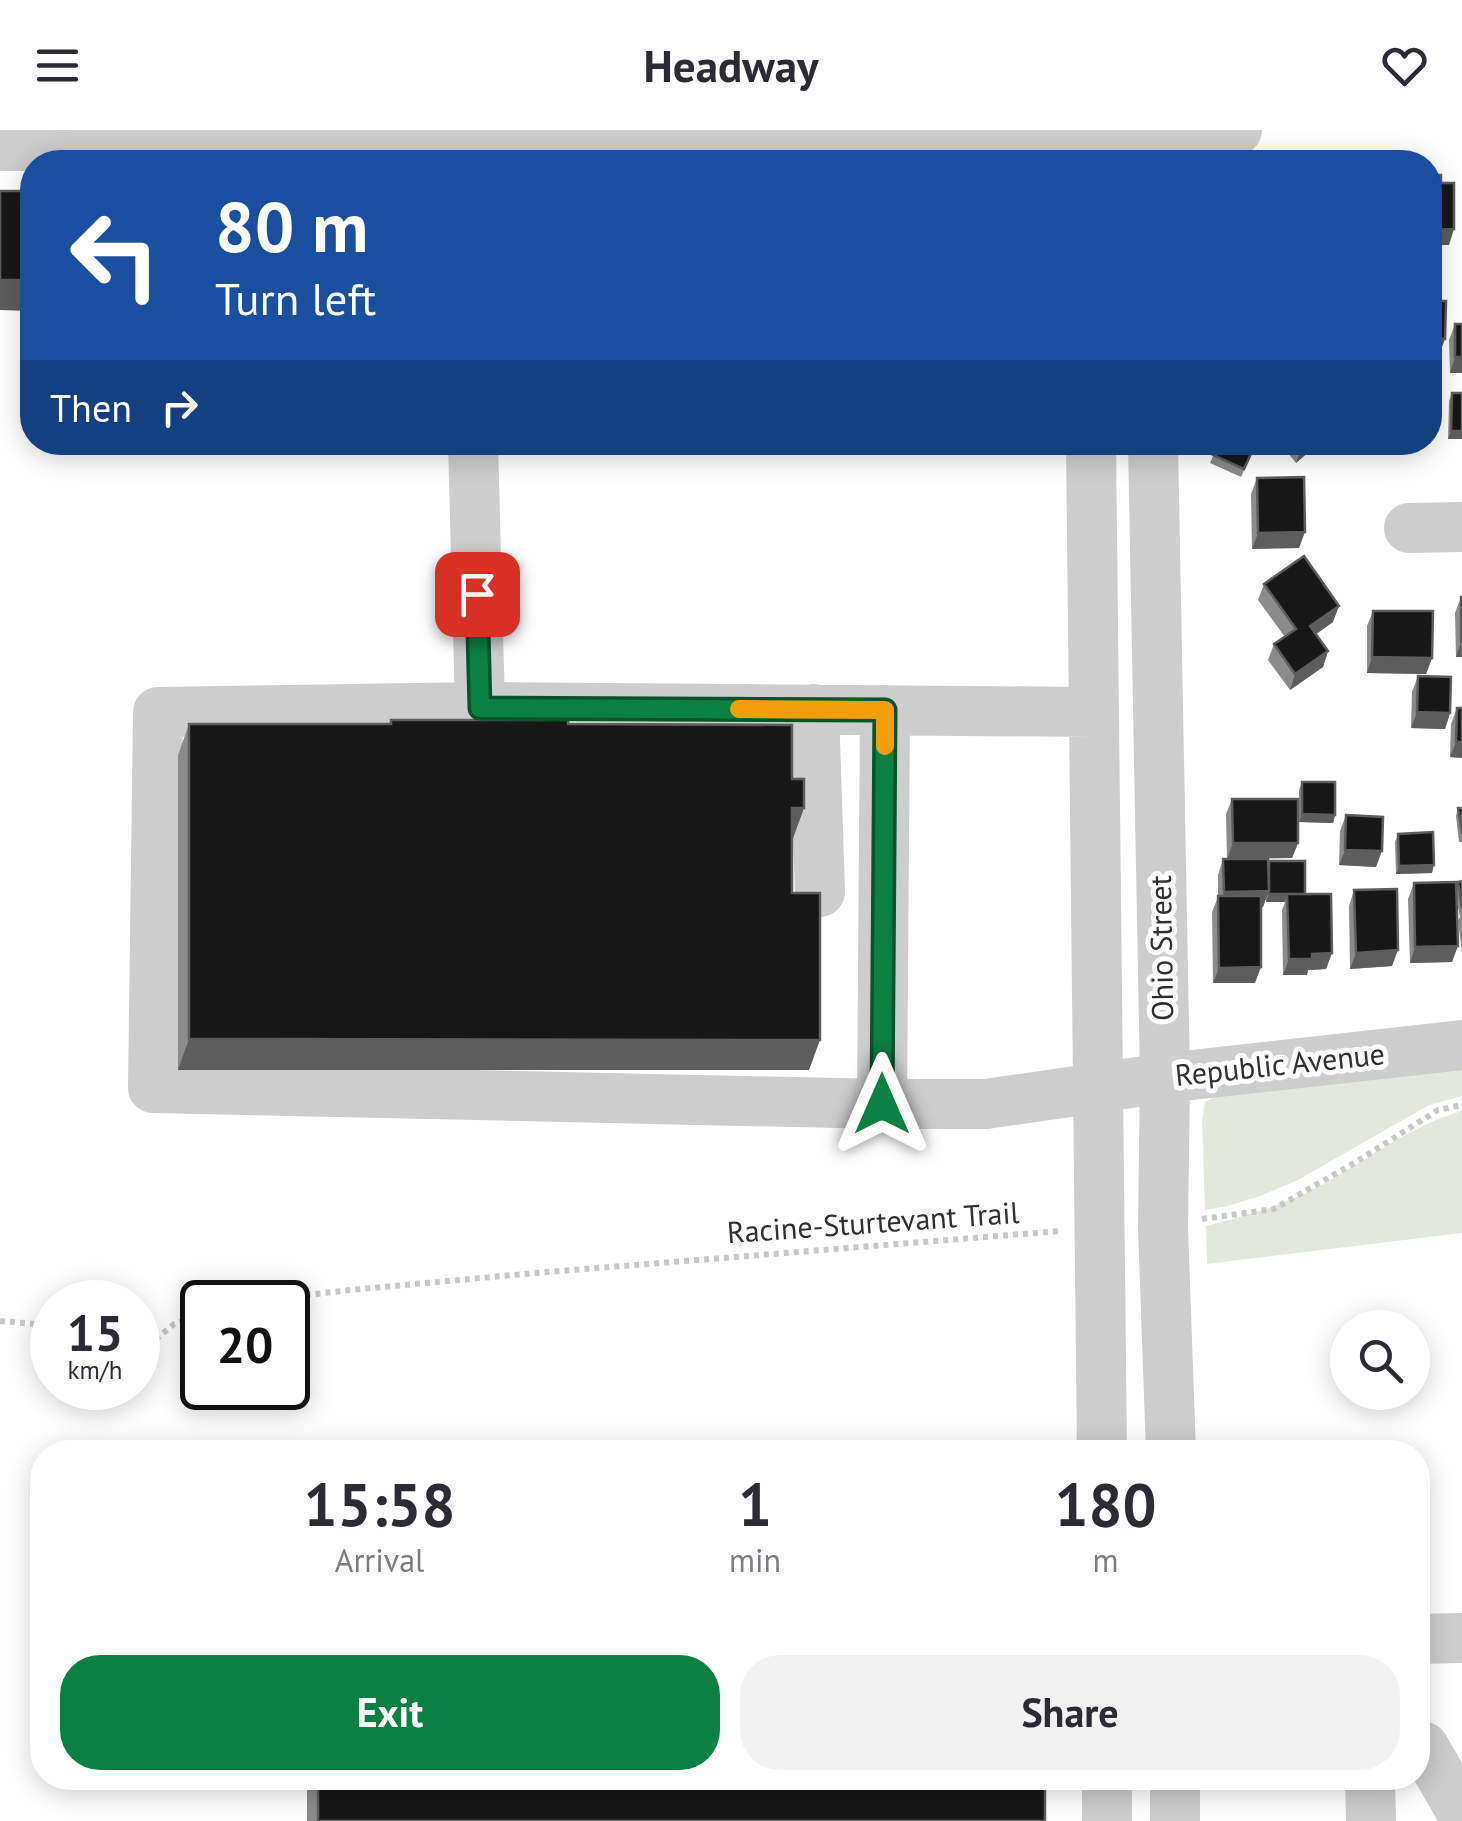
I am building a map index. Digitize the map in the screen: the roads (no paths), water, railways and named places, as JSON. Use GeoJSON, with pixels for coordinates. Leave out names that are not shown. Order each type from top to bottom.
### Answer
{"type":"FeatureCollection","features":[{"type":"Feature","properties":{"kind":"street"},"geometry":{"type":"LineString","coordinates":[[0,146],[221,138],[484,146],[1093,145],[1148,144],[1237,130]]}},
{"type":"Feature","properties":{"kind":"street"},"geometry":{"type":"LineString","coordinates":[[473,455],[480,708],[1094,712]]}},
{"type":"Feature","properties":{"kind":"street"},"geometry":{"type":"LineString","coordinates":[[1091,455],[1102,1440]]}},
{"type":"Feature","properties":{"kind":"street","name":"Ohio Street"},"geometry":{"type":"LineString","coordinates":[[1153,455],[1165,1078],[1163,1228],[1170,1440]]}},
{"type":"Feature","properties":{"kind":"street"},"geometry":{"type":"LineString","coordinates":[[1410,528],[1462,527]]}},
{"type":"Feature","properties":{"kind":"street","name":"Republic Avenue"},"geometry":{"type":"LineString","coordinates":[[480,708],[158,712],[153,1088],[986,1104],[1165,1078],[1462,1045]]}},
{"type":"Feature","properties":{"kind":"street"},"geometry":{"type":"LineString","coordinates":[[814,709],[820,892]]}},
{"type":"Feature","properties":{"kind":"street"},"geometry":{"type":"LineString","coordinates":[[882,1104],[885,710]]}},
{"type":"Feature","properties":{"kind":"street"},"geometry":{"type":"LineString","coordinates":[[1430,1639],[1462,1638]]}},
{"type":"Feature","properties":{"kind":"street"},"geometry":{"type":"LineString","coordinates":[[1435,1747],[1462,1813]]}},
{"type":"Feature","properties":{"kind":"street"},"geometry":{"type":"LineString","coordinates":[[1107,1790],[1108,1821]]}},
{"type":"Feature","properties":{"kind":"street"},"geometry":{"type":"LineString","coordinates":[[1175,1790],[1175,1821]]}},
{"type":"Feature","properties":{"kind":"street"},"geometry":{"type":"LineString","coordinates":[[1370,1790],[1370,1821]]}}]}
